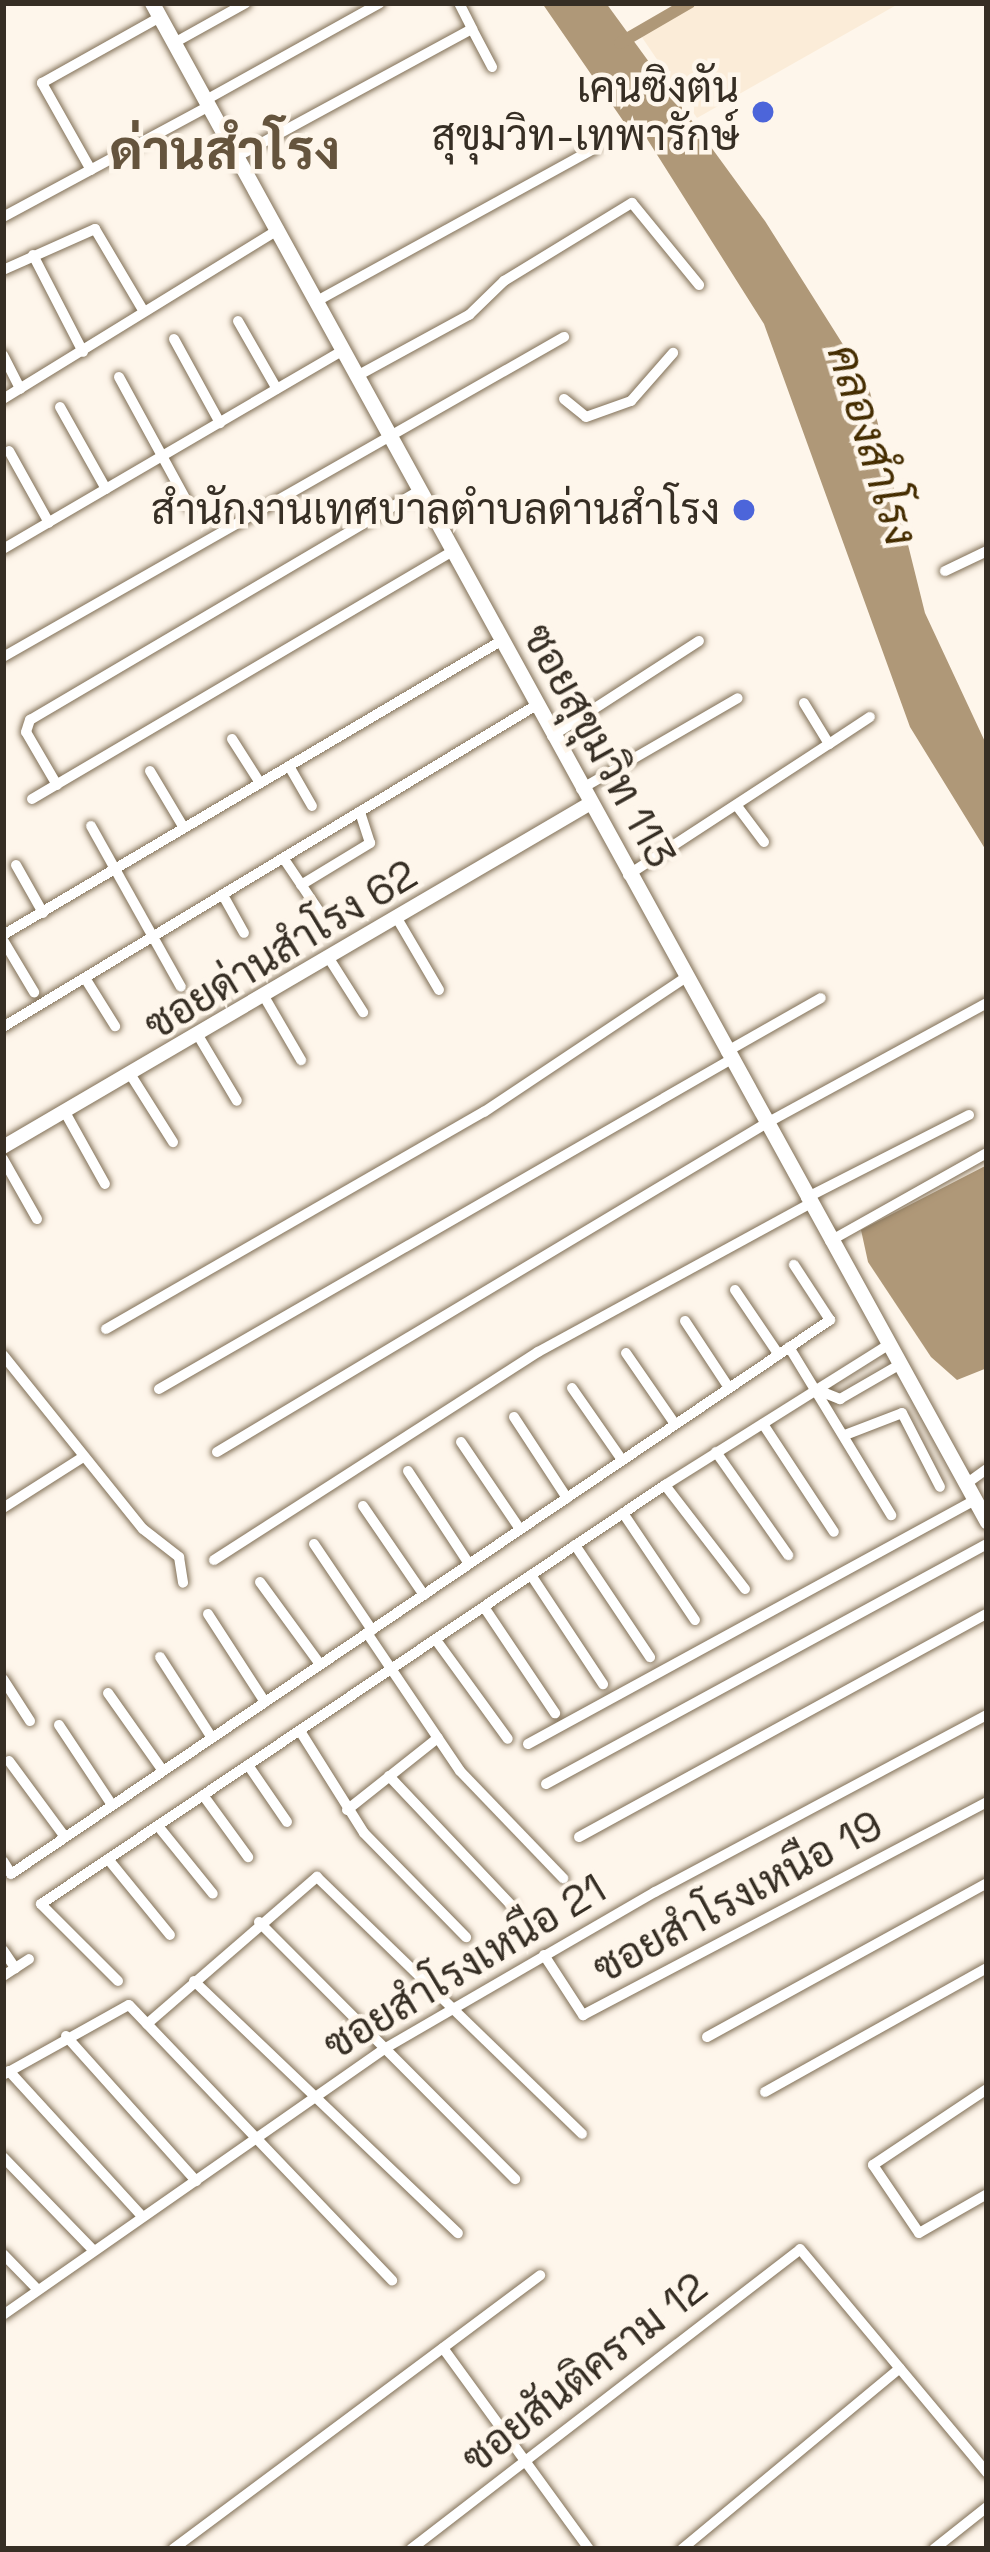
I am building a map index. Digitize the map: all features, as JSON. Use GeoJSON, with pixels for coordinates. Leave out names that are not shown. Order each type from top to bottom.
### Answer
{"type":"FeatureCollection","features":[{"type":"Feature","properties":{"kind":"main road","name":"ซอยสุขุมวิท 113"},"geometry":{"type":"LineString","coordinates":[[156,10],[987,1522]]}},
{"type":"Feature","properties":{"kind":"street"},"geometry":{"type":"LineString","coordinates":[[174,43],[246,3]]}},
{"type":"Feature","properties":{"kind":"street"},"geometry":{"type":"LineString","coordinates":[[3,217],[380,3]]}},
{"type":"Feature","properties":{"kind":"street"},"geometry":{"type":"LineString","coordinates":[[459,3],[492,67]]}},
{"type":"Feature","properties":{"kind":"street"},"geometry":{"type":"LineString","coordinates":[[91,170],[44,80],[156,10]]}},
{"type":"Feature","properties":{"kind":"street"},"geometry":{"type":"LineString","coordinates":[[236,158],[472,29]]}},
{"type":"Feature","properties":{"kind":"street"},"geometry":{"type":"LineString","coordinates":[[316,301],[595,148]]}},
{"type":"Feature","properties":{"kind":"street"},"geometry":{"type":"LineString","coordinates":[[357,376],[469,315],[504,281],[632,203],[699,286]]}},
{"type":"Feature","properties":{"kind":"street"},"geometry":{"type":"LineString","coordinates":[[3,270],[95,229],[144,312]]}},
{"type":"Feature","properties":{"kind":"street"},"geometry":{"type":"LineString","coordinates":[[3,399],[279,229]]}},
{"type":"Feature","properties":{"kind":"street"},"geometry":{"type":"LineString","coordinates":[[33,255],[83,352]]}},
{"type":"Feature","properties":{"kind":"street"},"geometry":{"type":"LineString","coordinates":[[238,321],[277,389]]}},
{"type":"Feature","properties":{"kind":"street"},"geometry":{"type":"LineString","coordinates":[[3,657],[564,337]]}},
{"type":"Feature","properties":{"kind":"street"},"geometry":{"type":"LineString","coordinates":[[174,339],[220,423]]}},
{"type":"Feature","properties":{"kind":"street"},"geometry":{"type":"LineString","coordinates":[[3,549],[344,350]]}},
{"type":"Feature","properties":{"kind":"street"},"geometry":{"type":"LineString","coordinates":[[564,399],[586,417],[632,400],[673,353]]}},
{"type":"Feature","properties":{"kind":"street"},"geometry":{"type":"LineString","coordinates":[[3,355],[20,388]]}},
{"type":"Feature","properties":{"kind":"street"},"geometry":{"type":"LineString","coordinates":[[118,377],[190,507]]}},
{"type":"Feature","properties":{"kind":"street"},"geometry":{"type":"LineString","coordinates":[[60,407],[106,488]]}},
{"type":"Feature","properties":{"kind":"street"},"geometry":{"type":"LineString","coordinates":[[9,451],[49,523]]}},
{"type":"Feature","properties":{"kind":"street"},"geometry":{"type":"LineString","coordinates":[[57,785],[26,732],[30,720],[421,490]]}},
{"type":"Feature","properties":{"kind":"street"},"geometry":{"type":"LineString","coordinates":[[32,799],[453,551]]}},
{"type":"Feature","properties":{"kind":"street"},"geometry":{"type":"LineString","coordinates":[[945,571],[987,551]]}},
{"type":"Feature","properties":{"kind":"street"},"geometry":{"type":"LineString","coordinates":[[552,736],[699,640]]}},
{"type":"Feature","properties":{"kind":"street"},"geometry":{"type":"LineString","coordinates":[[34,992],[3,938],[501,641]]}},
{"type":"Feature","properties":{"kind":"street"},"geometry":{"type":"LineString","coordinates":[[585,797],[738,698]]}},
{"type":"Feature","properties":{"kind":"street"},"geometry":{"type":"LineString","coordinates":[[804,703],[829,744]]}},
{"type":"Feature","properties":{"kind":"street"},"geometry":{"type":"LineString","coordinates":[[3,1027],[535,706]]}},
{"type":"Feature","properties":{"kind":"street"},"geometry":{"type":"LineString","coordinates":[[628,875],[870,717]]}},
{"type":"Feature","properties":{"kind":"street"},"geometry":{"type":"LineString","coordinates":[[232,739],[260,783]]}},
{"type":"Feature","properties":{"kind":"street"},"geometry":{"type":"LineString","coordinates":[[289,766],[312,806]]}},
{"type":"Feature","properties":{"kind":"street"},"geometry":{"type":"LineString","coordinates":[[150,771],[184,828]]}},
{"type":"Feature","properties":{"kind":"street","name":"ซอยด่านสำโรง 62"},"geometry":{"type":"LineString","coordinates":[[3,1148],[398,920],[585,797]]}},
{"type":"Feature","properties":{"kind":"street"},"geometry":{"type":"LineString","coordinates":[[737,806],[764,842]]}},
{"type":"Feature","properties":{"kind":"street"},"geometry":{"type":"LineString","coordinates":[[301,885],[370,842],[360,812]]}},
{"type":"Feature","properties":{"kind":"street"},"geometry":{"type":"LineString","coordinates":[[91,826],[182,987]]}},
{"type":"Feature","properties":{"kind":"street"},"geometry":{"type":"LineString","coordinates":[[284,859],[319,910]]}},
{"type":"Feature","properties":{"kind":"street"},"geometry":{"type":"LineString","coordinates":[[16,865],[43,914]]}},
{"type":"Feature","properties":{"kind":"street"},"geometry":{"type":"LineString","coordinates":[[224,897],[244,932]]}},
{"type":"Feature","properties":{"kind":"street"},"geometry":{"type":"LineString","coordinates":[[398,920],[439,990]]}},
{"type":"Feature","properties":{"kind":"street"},"geometry":{"type":"LineString","coordinates":[[330,960],[363,1012]]}},
{"type":"Feature","properties":{"kind":"street"},"geometry":{"type":"LineString","coordinates":[[85,978],[115,1026]]}},
{"type":"Feature","properties":{"kind":"street"},"geometry":{"type":"LineString","coordinates":[[106,1329],[484,1112],[685,978]]}},
{"type":"Feature","properties":{"kind":"street"},"geometry":{"type":"LineString","coordinates":[[265,998],[301,1060]]}},
{"type":"Feature","properties":{"kind":"street"},"geometry":{"type":"LineString","coordinates":[[159,1389],[821,998]]}},
{"type":"Feature","properties":{"kind":"street"},"geometry":{"type":"LineString","coordinates":[[217,1452],[765,1124],[987,1004]]}},
{"type":"Feature","properties":{"kind":"street"},"geometry":{"type":"LineString","coordinates":[[199,1037],[237,1101]]}},
{"type":"Feature","properties":{"kind":"street"},"geometry":{"type":"LineString","coordinates":[[132,1077],[173,1142]]}},
{"type":"Feature","properties":{"kind":"street"},"geometry":{"type":"LineString","coordinates":[[66,1114],[105,1184]]}},
{"type":"Feature","properties":{"kind":"street"},"geometry":{"type":"LineString","coordinates":[[214,1560],[538,1352],[969,1115]]}},
{"type":"Feature","properties":{"kind":"street"},"geometry":{"type":"LineString","coordinates":[[830,1241],[987,1153]]}},
{"type":"Feature","properties":{"kind":"street"},"geometry":{"type":"LineString","coordinates":[[3,1159],[37,1219]]}},
{"type":"Feature","properties":{"kind":"street"},"geometry":{"type":"LineString","coordinates":[[3,1861],[11,1874],[830,1320],[794,1265]]}},
{"type":"Feature","properties":{"kind":"street"},"geometry":{"type":"LineString","coordinates":[[735,1290],[820,1391],[891,1515]]}},
{"type":"Feature","properties":{"kind":"street"},"geometry":{"type":"LineString","coordinates":[[685,1321],[729,1388]]}},
{"type":"Feature","properties":{"kind":"street"},"geometry":{"type":"LineString","coordinates":[[118,1981],[41,1904],[665,1485],[888,1346]]}},
{"type":"Feature","properties":{"kind":"street"},"geometry":{"type":"LineString","coordinates":[[626,1353],[675,1424]]}},
{"type":"Feature","properties":{"kind":"street"},"geometry":{"type":"LineString","coordinates":[[3,1355],[143,1528],[178,1557],[183,1583]]}},
{"type":"Feature","properties":{"kind":"street"},"geometry":{"type":"LineString","coordinates":[[820,1391],[840,1399],[899,1366]]}},
{"type":"Feature","properties":{"kind":"street"},"geometry":{"type":"LineString","coordinates":[[572,1388],[622,1460]]}},
{"type":"Feature","properties":{"kind":"street"},"geometry":{"type":"LineString","coordinates":[[845,1435],[902,1413],[940,1487]]}},
{"type":"Feature","properties":{"kind":"street"},"geometry":{"type":"LineString","coordinates":[[514,1417],[567,1498]]}},
{"type":"Feature","properties":{"kind":"street"},"geometry":{"type":"LineString","coordinates":[[763,1424],[834,1532]]}},
{"type":"Feature","properties":{"kind":"street"},"geometry":{"type":"LineString","coordinates":[[461,1442],[520,1529]]}},
{"type":"Feature","properties":{"kind":"street"},"geometry":{"type":"LineString","coordinates":[[716,1452],[788,1555]]}},
{"type":"Feature","properties":{"kind":"street"},"geometry":{"type":"LineString","coordinates":[[3,1508],[83,1457]]}},
{"type":"Feature","properties":{"kind":"street"},"geometry":{"type":"LineString","coordinates":[[966,1484],[987,1469]]}},
{"type":"Feature","properties":{"kind":"street"},"geometry":{"type":"LineString","coordinates":[[408,1471],[469,1564]]}},
{"type":"Feature","properties":{"kind":"street"},"geometry":{"type":"LineString","coordinates":[[665,1485],[745,1589]]}},
{"type":"Feature","properties":{"kind":"street"},"geometry":{"type":"LineString","coordinates":[[528,1744],[975,1500]]}},
{"type":"Feature","properties":{"kind":"street"},"geometry":{"type":"LineString","coordinates":[[363,1506],[424,1595]]}},
{"type":"Feature","properties":{"kind":"street"},"geometry":{"type":"LineString","coordinates":[[623,1513],[695,1621]]}},
{"type":"Feature","properties":{"kind":"street"},"geometry":{"type":"LineString","coordinates":[[314,1544],[438,1738],[563,1879]]}},
{"type":"Feature","properties":{"kind":"street"},"geometry":{"type":"LineString","coordinates":[[546,1784],[987,1544]]}},
{"type":"Feature","properties":{"kind":"street"},"geometry":{"type":"LineString","coordinates":[[575,1545],[650,1657]]}},
{"type":"Feature","properties":{"kind":"street"},"geometry":{"type":"LineString","coordinates":[[531,1575],[603,1684]]}},
{"type":"Feature","properties":{"kind":"street"},"geometry":{"type":"LineString","coordinates":[[260,1582],[319,1663]]}},
{"type":"Feature","properties":{"kind":"street"},"geometry":{"type":"LineString","coordinates":[[484,1607],[555,1713]]}},
{"type":"Feature","properties":{"kind":"street"},"geometry":{"type":"LineString","coordinates":[[208,1614],[266,1702]]}},
{"type":"Feature","properties":{"kind":"street"},"geometry":{"type":"LineString","coordinates":[[579,1837],[987,1614]]}},
{"type":"Feature","properties":{"kind":"street"},"geometry":{"type":"LineString","coordinates":[[436,1640],[508,1739]]}},
{"type":"Feature","properties":{"kind":"street"},"geometry":{"type":"LineString","coordinates":[[160,1657],[212,1738]]}},
{"type":"Feature","properties":{"kind":"street"},"geometry":{"type":"LineString","coordinates":[[3,1679],[30,1721]]}},
{"type":"Feature","properties":{"kind":"street"},"geometry":{"type":"LineString","coordinates":[[108,1693],[163,1771]]}},
{"type":"Feature","properties":{"kind":"street","name":"ซอยสำโรงเหนือ 21"},"geometry":{"type":"LineString","coordinates":[[3,2315],[384,2049],[544,1955],[987,1715]]}},
{"type":"Feature","properties":{"kind":"street"},"geometry":{"type":"LineString","coordinates":[[59,1725],[112,1805]]}},
{"type":"Feature","properties":{"kind":"street"},"geometry":{"type":"LineString","coordinates":[[300,1730],[346,1810],[466,1937]]}},
{"type":"Feature","properties":{"kind":"street"},"geometry":{"type":"LineString","coordinates":[[346,1810],[438,1738]]}},
{"type":"Feature","properties":{"kind":"street"},"geometry":{"type":"LineString","coordinates":[[10,1761],[65,1837]]}},
{"type":"Feature","properties":{"kind":"street"},"geometry":{"type":"LineString","coordinates":[[248,1765],[287,1822]]}},
{"type":"Feature","properties":{"kind":"street"},"geometry":{"type":"LineString","coordinates":[[389,1776],[512,1906]]}},
{"type":"Feature","properties":{"kind":"street"},"geometry":{"type":"LineString","coordinates":[[203,1796],[248,1857]]}},
{"type":"Feature","properties":{"kind":"street","name":"ซอยสำโรงเหนือ 19"},"geometry":{"type":"LineString","coordinates":[[544,1955],[583,2015],[987,1802]]}},
{"type":"Feature","properties":{"kind":"street"},"geometry":{"type":"LineString","coordinates":[[158,1826],[213,1894]]}},
{"type":"Feature","properties":{"kind":"street"},"geometry":{"type":"LineString","coordinates":[[108,1859],[170,1935]]}},
{"type":"Feature","properties":{"kind":"street"},"geometry":{"type":"LineString","coordinates":[[147,2024],[310,1879],[323,1880],[582,2134]]}},
{"type":"Feature","properties":{"kind":"street"},"geometry":{"type":"LineString","coordinates":[[707,2037],[987,1883]]}},
{"type":"Feature","properties":{"kind":"street"},"geometry":{"type":"LineString","coordinates":[[260,1922],[515,2179]]}},
{"type":"Feature","properties":{"kind":"street"},"geometry":{"type":"LineString","coordinates":[[3,1950],[15,1968]]}},
{"type":"Feature","properties":{"kind":"street"},"geometry":{"type":"LineString","coordinates":[[3,1976],[29,1959]]}},
{"type":"Feature","properties":{"kind":"street"},"geometry":{"type":"LineString","coordinates":[[765,2092],[987,1968]]}},
{"type":"Feature","properties":{"kind":"street"},"geometry":{"type":"LineString","coordinates":[[194,1981],[458,2233]]}},
{"type":"Feature","properties":{"kind":"street"},"geometry":{"type":"LineString","coordinates":[[141,2216],[6,2073],[120,2004],[147,2024],[392,2280]]}},
{"type":"Feature","properties":{"kind":"street"},"geometry":{"type":"LineString","coordinates":[[65,2036],[196,2181]]}},
{"type":"Feature","properties":{"kind":"street"},"geometry":{"type":"LineString","coordinates":[[987,2090],[879,2158],[875,2171],[920,2234],[987,2194]]}},
{"type":"Feature","properties":{"kind":"street"},"geometry":{"type":"LineString","coordinates":[[3,2158],[92,2249]]}},
{"type":"Feature","properties":{"kind":"street","name":"ซอยสันติคราม 12"},"geometry":{"type":"LineString","coordinates":[[411,2549],[800,2249],[900,2368]]}},
{"type":"Feature","properties":{"kind":"street"},"geometry":{"type":"LineString","coordinates":[[3,2254],[37,2289]]}},
{"type":"Feature","properties":{"kind":"street"},"geometry":{"type":"LineString","coordinates":[[173,2549],[540,2275]]}},
{"type":"Feature","properties":{"kind":"street"},"geometry":{"type":"LineString","coordinates":[[443,2348],[589,2549]]}},
{"type":"Feature","properties":{"kind":"street"},"geometry":{"type":"LineString","coordinates":[[682,2549],[900,2368],[987,2473]]}},
{"type":"Feature","properties":{"kind":"street"},"geometry":{"type":"LineString","coordinates":[[940,2547],[987,2507]]}},
{"type":"Feature","properties":{"kind":"shaded area"},"geometry":{"type":"Polygon","coordinates":[[[685,3],[900,3],[697,118],[639,33],[685,3]]]}},
{"type":"Feature","properties":{"kind":"water","name":"คลองสำโรง"},"geometry":{"type":"Polygon","coordinates":[[[542,3],[606,3],[765,221],[868,384],[925,613],[987,746],[987,852],[910,727],[764,324],[637,123],[626,125],[542,3]]]}},
{"type":"Feature","properties":{"kind":"water"},"geometry":{"type":"Polygon","coordinates":[[[987,1165],[987,1368],[957,1380],[931,1357],[868,1262],[861,1230],[987,1165]]]}},
{"type":"Feature","properties":{"kind":"waterway"},"geometry":{"type":"LineString","coordinates":[[620,43],[689,3]]}},
{"type":"Feature","properties":{"kind":"place","name":"เคนซิงตัน สุขุมวิท-เทพารักษ์"},"geometry":{"type":"Point","coordinates":[763,112]}},
{"type":"Feature","properties":{"kind":"place","name":"สำนักงานเทศบาลตำบลด่านสำโรง"},"geometry":{"type":"Point","coordinates":[744,510]}},
{"type":"Feature","properties":{"kind":"district","name":"ด่านสำโรง"},"geometry":{"type":"Point","coordinates":[225,151]}}]}
